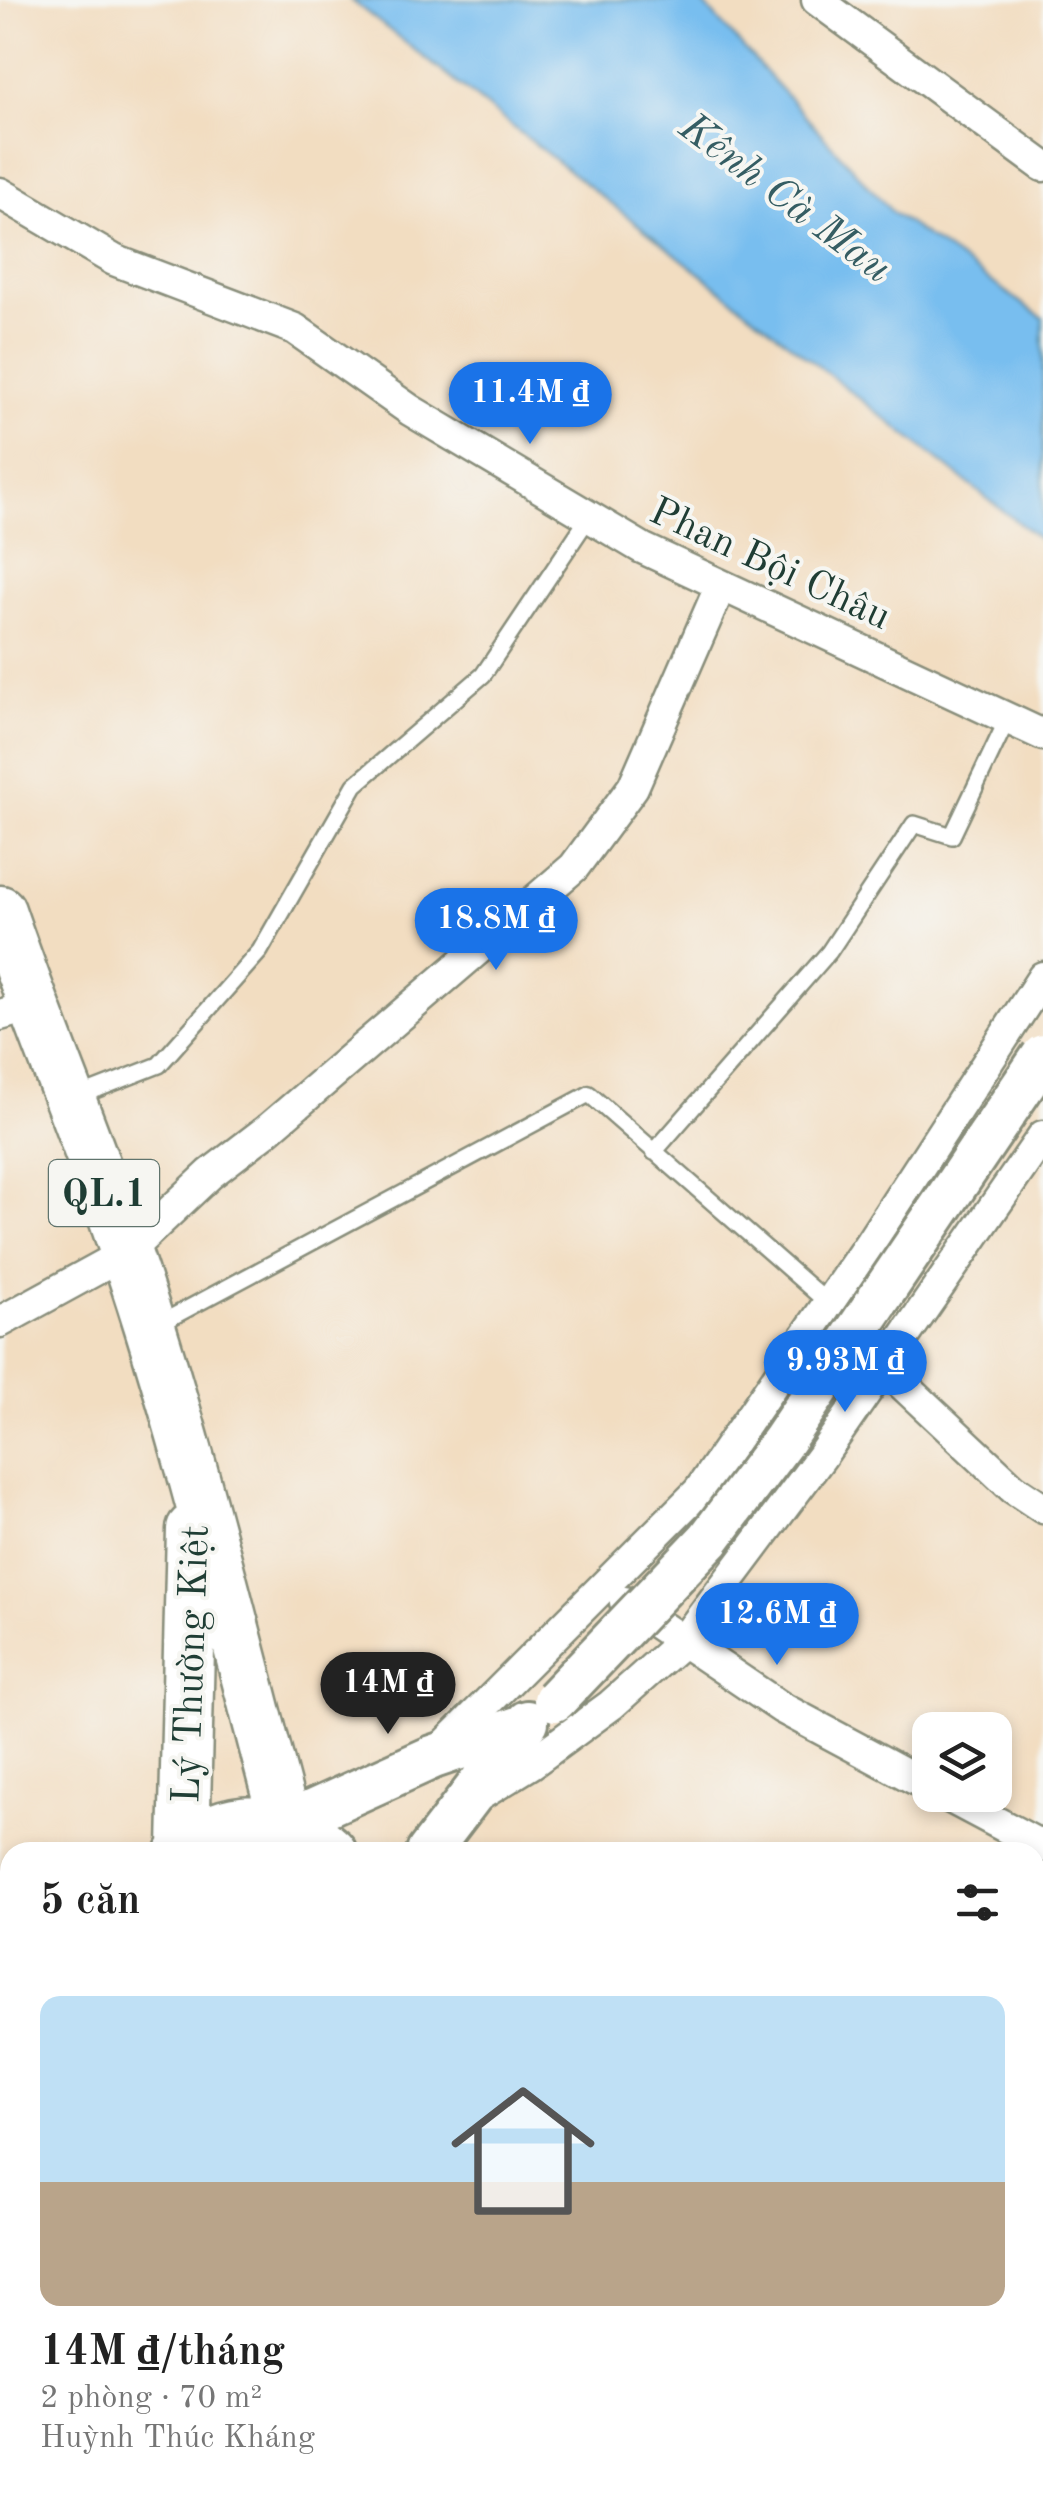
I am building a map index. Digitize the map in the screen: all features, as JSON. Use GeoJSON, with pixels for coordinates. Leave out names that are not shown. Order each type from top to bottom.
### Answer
{"type":"FeatureCollection","features":[{"type":"Feature","properties":{"kind":"highway","name":"Lý Thường Kiệt"},"geometry":{"type":"LineString","coordinates":[[0,911],[16,1010],[68,1100],[126,1253],[194,1479],[285,1824]]}},
{"type":"Feature","properties":{"kind":"highway","name":"Lý Thường Kiệt"},"geometry":{"type":"LineString","coordinates":[[183,1842],[194,1479]]}},
{"type":"Feature","properties":{"kind":"highway","name":"QL.1"},"geometry":{"type":"LineString","coordinates":[[195,1842],[214,1829],[248,1820],[285,1824],[319,1842]]}},
{"type":"Feature","properties":{"kind":"main road"},"geometry":{"type":"LineString","coordinates":[[436,1842],[521,1727],[555,1700],[709,1539],[772,1456],[1043,1056]]}},
{"type":"Feature","properties":{"kind":"main road"},"geometry":{"type":"LineString","coordinates":[[285,1824],[433,1757],[521,1727]]}},
{"type":"Feature","properties":{"kind":"street"},"geometry":{"type":"LineString","coordinates":[[817,0],[1043,166]]}},
{"type":"Feature","properties":{"kind":"street","name":"Phan Bội Châu"},"geometry":{"type":"LineString","coordinates":[[0,193],[114,260],[295,329],[410,410],[642,548],[1043,735]]}},
{"type":"Feature","properties":{"kind":"street"},"geometry":{"type":"LineString","coordinates":[[0,1322],[126,1253],[210,1174],[266,1131],[574,867],[633,787],[721,585]]}},
{"type":"Feature","properties":{"kind":"street"},"geometry":{"type":"LineString","coordinates":[[433,1757],[700,1490],[829,1304],[1043,976]]}},
{"type":"Feature","properties":{"kind":"street"},"geometry":{"type":"LineString","coordinates":[[469,1801],[570,1736],[684,1640],[822,1457],[1043,1136]]}},
{"type":"Feature","properties":{"kind":"street"},"geometry":{"type":"LineString","coordinates":[[884,1367],[1013,1488],[1043,1508]]}},
{"type":"Feature","properties":{"kind":"street"},"geometry":{"type":"LineString","coordinates":[[602,1587],[782,1708],[912,1777]]}},
{"type":"Feature","properties":{"kind":"street"},"geometry":{"type":"LineString","coordinates":[[977,1812],[1034,1842]]}},
{"type":"Feature","properties":{"kind":"lane"},"geometry":{"type":"LineString","coordinates":[[68,1100],[159,1065],[260,950],[355,785],[483,675],[589,517]]}},
{"type":"Feature","properties":{"kind":"lane"},"geometry":{"type":"LineString","coordinates":[[654,1152],[829,952],[914,824],[952,836],[1008,718]]}},
{"type":"Feature","properties":{"kind":"lane"},"geometry":{"type":"LineString","coordinates":[[149,1329],[588,1094],[829,1304]]}},
{"type":"Feature","properties":{"kind":"water","name":"Kênh Cà Mau"},"geometry":{"type":"Polygon","coordinates":[[[351,0],[700,0],[893,213],[1043,318],[1043,542],[351,0]]]}}]}
